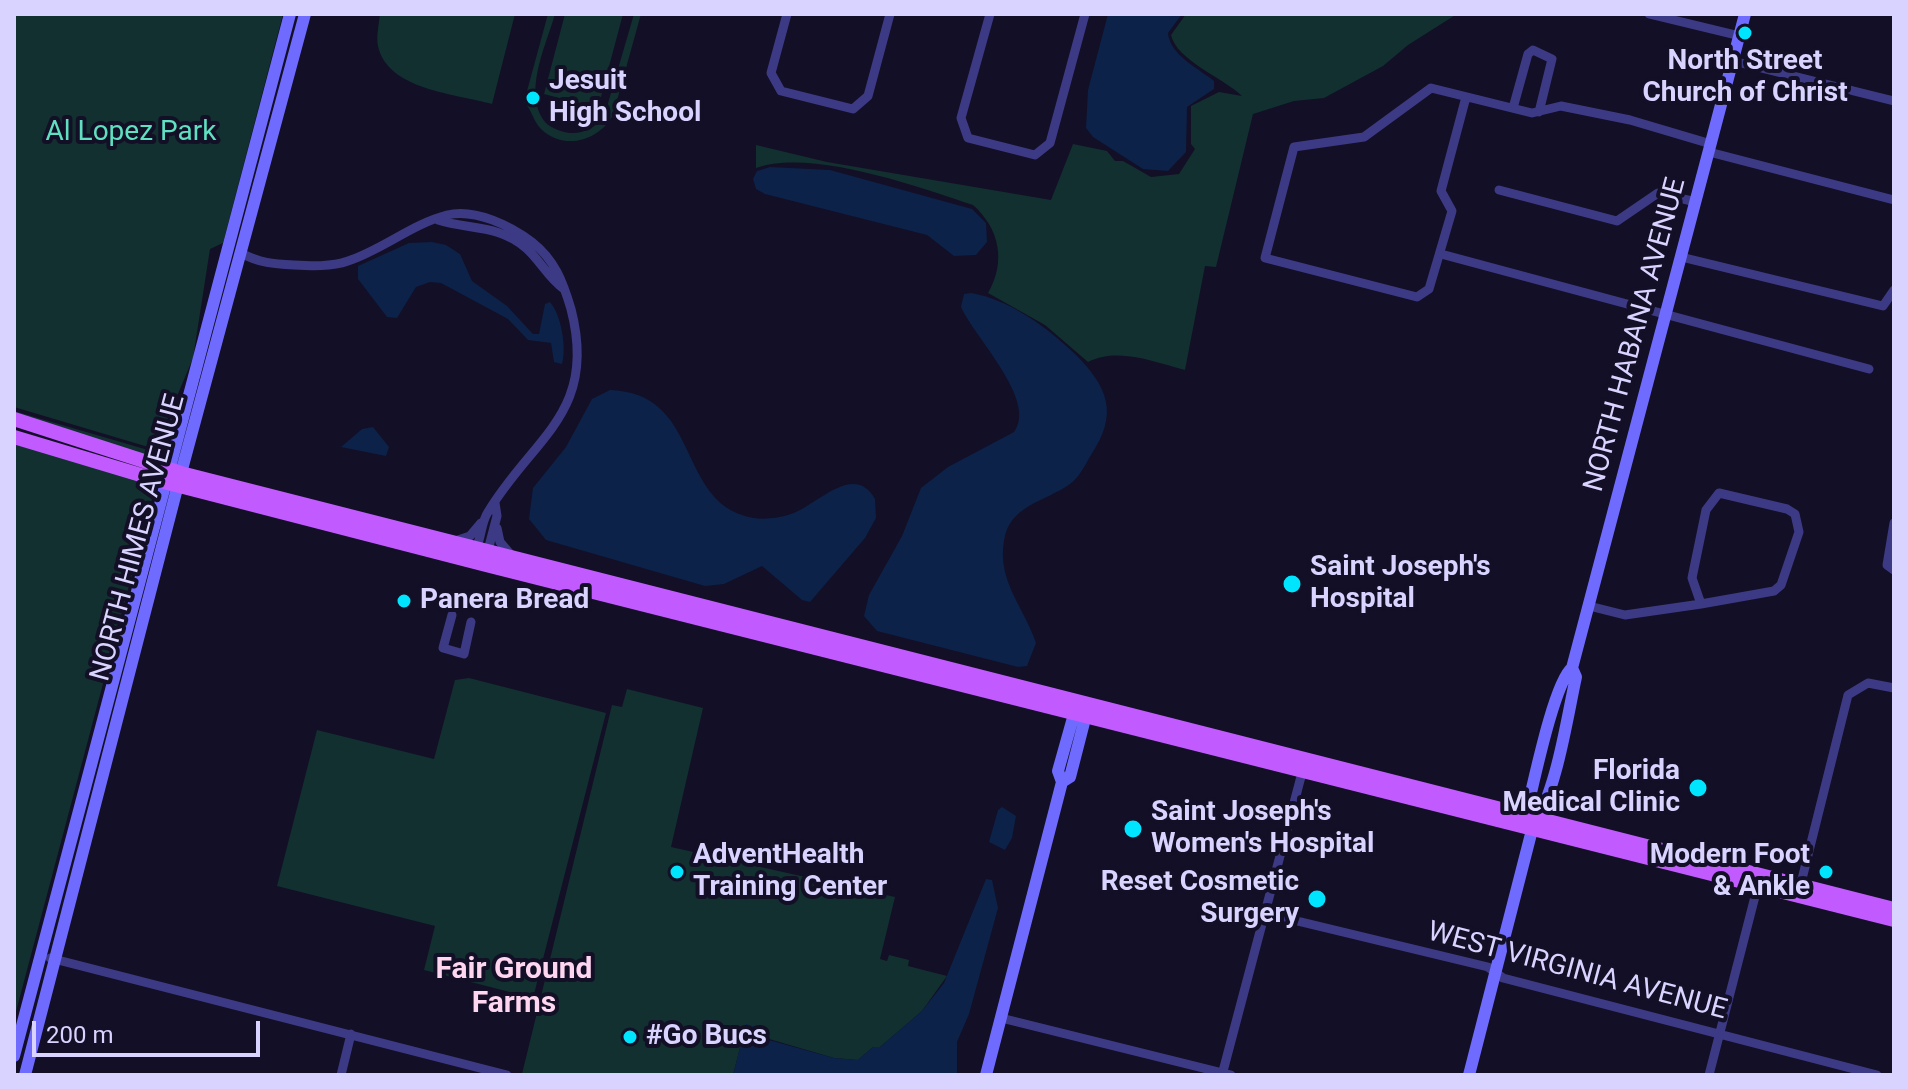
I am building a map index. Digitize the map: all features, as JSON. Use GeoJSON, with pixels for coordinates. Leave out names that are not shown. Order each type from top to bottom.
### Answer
{"type":"FeatureCollection","features":[{"type":"Feature","properties":{"kind":"main road"},"geometry":{"type":"LineString","coordinates":[[14,419],[172,477],[465,560],[483,555],[514,558],[1082,707]]}},
{"type":"Feature","properties":{"kind":"main road"},"geometry":{"type":"LineString","coordinates":[[14,437],[451,542],[483,555],[1532,820],[1759,881],[1892,911]]}},
{"type":"Feature","properties":{"kind":"street"},"geometry":{"type":"LineString","coordinates":[[787,14],[771,73],[781,91],[853,109],[868,96],[890,14]]}},
{"type":"Feature","properties":{"kind":"street"},"geometry":{"type":"LineString","coordinates":[[990,14],[961,118],[968,138],[1035,155],[1050,143],[1085,14]]}},
{"type":"Feature","properties":{"kind":"street"},"geometry":{"type":"LineString","coordinates":[[1649,14],[1740,36]]}},
{"type":"Feature","properties":{"kind":"street","name":"NORTH HABANA AVENUE"},"geometry":{"type":"LineString","coordinates":[[1469,1075],[1532,820],[1564,733],[1576,677],[1572,668],[1745,14]]}},
{"type":"Feature","properties":{"kind":"street"},"geometry":{"type":"LineString","coordinates":[[290,16],[304,18]]}},
{"type":"Feature","properties":{"kind":"street","name":"NORTH HIMES AVENUE"},"geometry":{"type":"LineString","coordinates":[[25,1075],[99,788],[172,477],[241,253],[290,16]]}},
{"type":"Feature","properties":{"kind":"street","name":"NORTH HIMES AVENUE"},"geometry":{"type":"LineString","coordinates":[[14,1056],[85,785],[269,122],[304,18]]}},
{"type":"Feature","properties":{"kind":"street"},"geometry":{"type":"LineString","coordinates":[[1513,108],[1528,54],[1533,50],[1552,59],[1539,112]]}},
{"type":"Feature","properties":{"kind":"street"},"geometry":{"type":"LineString","coordinates":[[1733,61],[1894,101]]}},
{"type":"Feature","properties":{"kind":"street"},"geometry":{"type":"LineString","coordinates":[[1466,97],[1441,191],[1452,211],[1429,289],[1417,297],[1265,258],[1294,147],[1364,137],[1431,88],[1513,108],[1539,112],[1561,106],[1630,120],[1710,148],[1894,200]]}},
{"type":"Feature","properties":{"kind":"street"},"geometry":{"type":"LineString","coordinates":[[1499,190],[1617,221],[1658,193],[1696,202]]}},
{"type":"Feature","properties":{"kind":"street"},"geometry":{"type":"LineString","coordinates":[[241,253],[260,263],[321,266],[346,262],[446,215],[472,216],[515,230],[551,261],[564,289],[577,348],[570,395],[551,433],[511,478],[495,503],[483,555]]}},
{"type":"Feature","properties":{"kind":"street"},"geometry":{"type":"LineString","coordinates":[[1441,254],[1869,369]]}},
{"type":"Feature","properties":{"kind":"street"},"geometry":{"type":"LineString","coordinates":[[1681,257],[1883,306],[1894,290]]}},
{"type":"Feature","properties":{"kind":"street"},"geometry":{"type":"LineString","coordinates":[[1589,606],[1625,615],[1701,604],[1774,591],[1781,585],[1799,532],[1795,514],[1730,494],[1719,493],[1712,498],[1706,510],[1692,578],[1701,604]]}},
{"type":"Feature","properties":{"kind":"street"},"geometry":{"type":"LineString","coordinates":[[451,542],[470,536],[491,518]]}},
{"type":"Feature","properties":{"kind":"street"},"geometry":{"type":"LineString","coordinates":[[491,518],[500,542],[514,558]]}},
{"type":"Feature","properties":{"kind":"street"},"geometry":{"type":"LineString","coordinates":[[1894,523],[1886,556],[1887,565],[1894,570]]}},
{"type":"Feature","properties":{"kind":"street"},"geometry":{"type":"LineString","coordinates":[[452,615],[443,648],[464,654],[471,622]]}},
{"type":"Feature","properties":{"kind":"street"},"geometry":{"type":"LineString","coordinates":[[1799,891],[1848,695],[1868,683],[1894,688]]}},
{"type":"Feature","properties":{"kind":"street"},"geometry":{"type":"LineString","coordinates":[[986,1075],[1062,782],[1058,771],[1082,707]]}},
{"type":"Feature","properties":{"kind":"street"},"geometry":{"type":"LineString","coordinates":[[1001,1018],[1225,1074],[1305,763]]}},
{"type":"Feature","properties":{"kind":"street"},"geometry":{"type":"LineString","coordinates":[[85,785],[99,788]]}},
{"type":"Feature","properties":{"kind":"street"},"geometry":{"type":"LineString","coordinates":[[1709,1075],[1759,881]]}},
{"type":"Feature","properties":{"kind":"street","name":"WEST VIRGINIA AVENUE"},"geometry":{"type":"LineString","coordinates":[[1264,913],[1488,967],[1503,978],[1877,1075]]}},
{"type":"Feature","properties":{"kind":"street"},"geometry":{"type":"LineString","coordinates":[[40,956],[507,1075]]}},
{"type":"Feature","properties":{"kind":"street"},"geometry":{"type":"LineString","coordinates":[[341,1075],[351,1034]]}},
{"type":"Feature","properties":{"kind":"green space","name":"Al Lopez Park"},"geometry":{"type":"Polygon","coordinates":[[[14,14],[283,14],[223,243],[210,249],[193,358],[155,449],[14,407],[14,14]]]}},
{"type":"Feature","properties":{"kind":"green space"},"geometry":{"type":"Polygon","coordinates":[[[380,14],[515,14],[492,104],[425,88],[395,72],[384,61],[378,46],[380,14]]]}},
{"type":"Feature","properties":{"kind":"green space"},"geometry":{"type":"Polygon","coordinates":[[[548,14],[555,14],[538,70],[536,100],[547,124],[577,133],[591,128],[604,117],[634,14],[641,14],[613,115],[599,131],[580,140],[560,140],[550,136],[538,126],[524,102],[548,14]]]}},
{"type":"Feature","properties":{"kind":"green space"},"geometry":{"type":"Polygon","coordinates":[[[565,14],[623,14],[598,108],[544,94],[565,14]]]}},
{"type":"Feature","properties":{"kind":"green space"},"geometry":{"type":"Polygon","coordinates":[[[1186,14],[1457,14],[1408,45],[1383,66],[1324,98],[1294,101],[1253,114],[1216,267],[1205,266],[1185,370],[1124,356],[1088,362],[1045,325],[988,293],[997,270],[997,246],[989,225],[973,205],[895,180],[835,166],[779,163],[756,168],[756,145],[827,162],[1051,200],[1073,144],[1107,151],[1115,161],[1123,161],[1151,177],[1179,174],[1195,149],[1191,144],[1191,106],[1219,92],[1242,96],[1191,61],[1175,44],[1171,35],[1186,14]]]}},
{"type":"Feature","properties":{"kind":"green space"},"geometry":{"type":"Polygon","coordinates":[[[181,394],[162,463],[14,415],[14,411],[155,452],[181,394]]]}},
{"type":"Feature","properties":{"kind":"green space"},"geometry":{"type":"Polygon","coordinates":[[[14,441],[156,484],[14,1019],[14,441]]]}},
{"type":"Feature","properties":{"kind":"green space"},"geometry":{"type":"Polygon","coordinates":[[[469,678],[606,713],[533,998],[424,970],[435,926],[277,886],[317,730],[434,759],[455,680],[469,678]]]}},
{"type":"Feature","properties":{"kind":"green space","name":"AdventHealth Training Center"},"geometry":{"type":"Polygon","coordinates":[[[627,689],[703,708],[671,847],[895,897],[880,959],[887,961],[889,955],[909,960],[908,966],[947,976],[922,1011],[880,1047],[873,1047],[858,1060],[834,1058],[769,1039],[768,1031],[746,1025],[733,1075],[522,1074],[612,705],[622,707],[627,689]]]}},
{"type":"Feature","properties":{"kind":"water"},"geometry":{"type":"Polygon","coordinates":[[[1108,14],[1182,14],[1168,33],[1170,41],[1179,54],[1214,81],[1214,89],[1187,107],[1186,152],[1168,171],[1143,169],[1093,137],[1086,128],[1088,90],[1108,14]]]}},
{"type":"Feature","properties":{"kind":"water"},"geometry":{"type":"Polygon","coordinates":[[[770,167],[830,170],[972,209],[986,223],[987,242],[976,255],[954,256],[927,235],[765,194],[756,189],[753,179],[757,171],[770,167]]]}},
{"type":"Feature","properties":{"kind":"water"},"geometry":{"type":"Polygon","coordinates":[[[409,243],[446,245],[460,254],[472,281],[507,306],[533,334],[539,334],[545,304],[550,302],[562,332],[562,364],[554,362],[551,343],[528,340],[508,319],[441,283],[430,282],[416,287],[397,318],[387,317],[358,279],[358,266],[409,243]]]}},
{"type":"Feature","properties":{"kind":"water"},"geometry":{"type":"Polygon","coordinates":[[[971,293],[1013,308],[1053,334],[1086,366],[1102,389],[1106,401],[1105,426],[1100,440],[1079,475],[1070,484],[1020,512],[1007,529],[1004,569],[1036,643],[1027,666],[1018,667],[877,631],[864,616],[869,595],[902,536],[921,488],[948,467],[1014,432],[1019,419],[1018,404],[1011,387],[961,307],[964,294],[971,293]]]}},
{"type":"Feature","properties":{"kind":"water"},"geometry":{"type":"Polygon","coordinates":[[[610,390],[639,395],[659,408],[674,425],[706,487],[721,503],[742,515],[760,519],[785,516],[801,510],[834,489],[857,484],[866,488],[875,499],[876,518],[865,538],[810,602],[802,600],[762,566],[724,584],[705,586],[546,540],[529,519],[533,488],[566,447],[592,399],[610,390]]]}},
{"type":"Feature","properties":{"kind":"water"},"geometry":{"type":"Polygon","coordinates":[[[373,427],[389,447],[386,456],[341,447],[362,429],[373,427]]]}},
{"type":"Feature","properties":{"kind":"water"},"geometry":{"type":"Polygon","coordinates":[[[1002,807],[1016,816],[1012,838],[1005,850],[989,842],[998,810],[1002,807]]]}},
{"type":"Feature","properties":{"kind":"water"},"geometry":{"type":"Polygon","coordinates":[[[986,879],[992,880],[998,908],[969,1014],[957,1042],[957,1075],[733,1075],[746,1024],[768,1031],[769,1040],[834,1058],[858,1060],[873,1047],[880,1047],[922,1011],[944,983],[986,879]]]}},
{"type":"Feature","properties":{"kind":"place","name":"North Street Church of Christ"},"geometry":{"type":"Point","coordinates":[1745,33]}},
{"type":"Feature","properties":{"kind":"place","name":"Jesuit High School"},"geometry":{"type":"Point","coordinates":[533,98]}},
{"type":"Feature","properties":{"kind":"place","name":"Saint Joseph's Hospital"},"geometry":{"type":"Point","coordinates":[1292,584]}},
{"type":"Feature","properties":{"kind":"place","name":"Panera Bread"},"geometry":{"type":"Point","coordinates":[404,601]}},
{"type":"Feature","properties":{"kind":"place","name":"Florida Medical Clinic"},"geometry":{"type":"Point","coordinates":[1698,788]}},
{"type":"Feature","properties":{"kind":"place","name":"Saint Joseph's Women's Hospital"},"geometry":{"type":"Point","coordinates":[1133,829]}},
{"type":"Feature","properties":{"kind":"place","name":"AdventHealth Training Center"},"geometry":{"type":"Point","coordinates":[677,872]}},
{"type":"Feature","properties":{"kind":"place","name":"Modern Foot & Ankle"},"geometry":{"type":"Point","coordinates":[1826,872]}},
{"type":"Feature","properties":{"kind":"place","name":"Reset Cosmetic Surgery"},"geometry":{"type":"Point","coordinates":[1317,899]}},
{"type":"Feature","properties":{"kind":"place","name":"#Go Bucs"},"geometry":{"type":"Point","coordinates":[630,1037]}},
{"type":"Feature","properties":{"kind":"district","name":"Fair Ground Farms"},"geometry":{"type":"Point","coordinates":[514,987]}}]}
